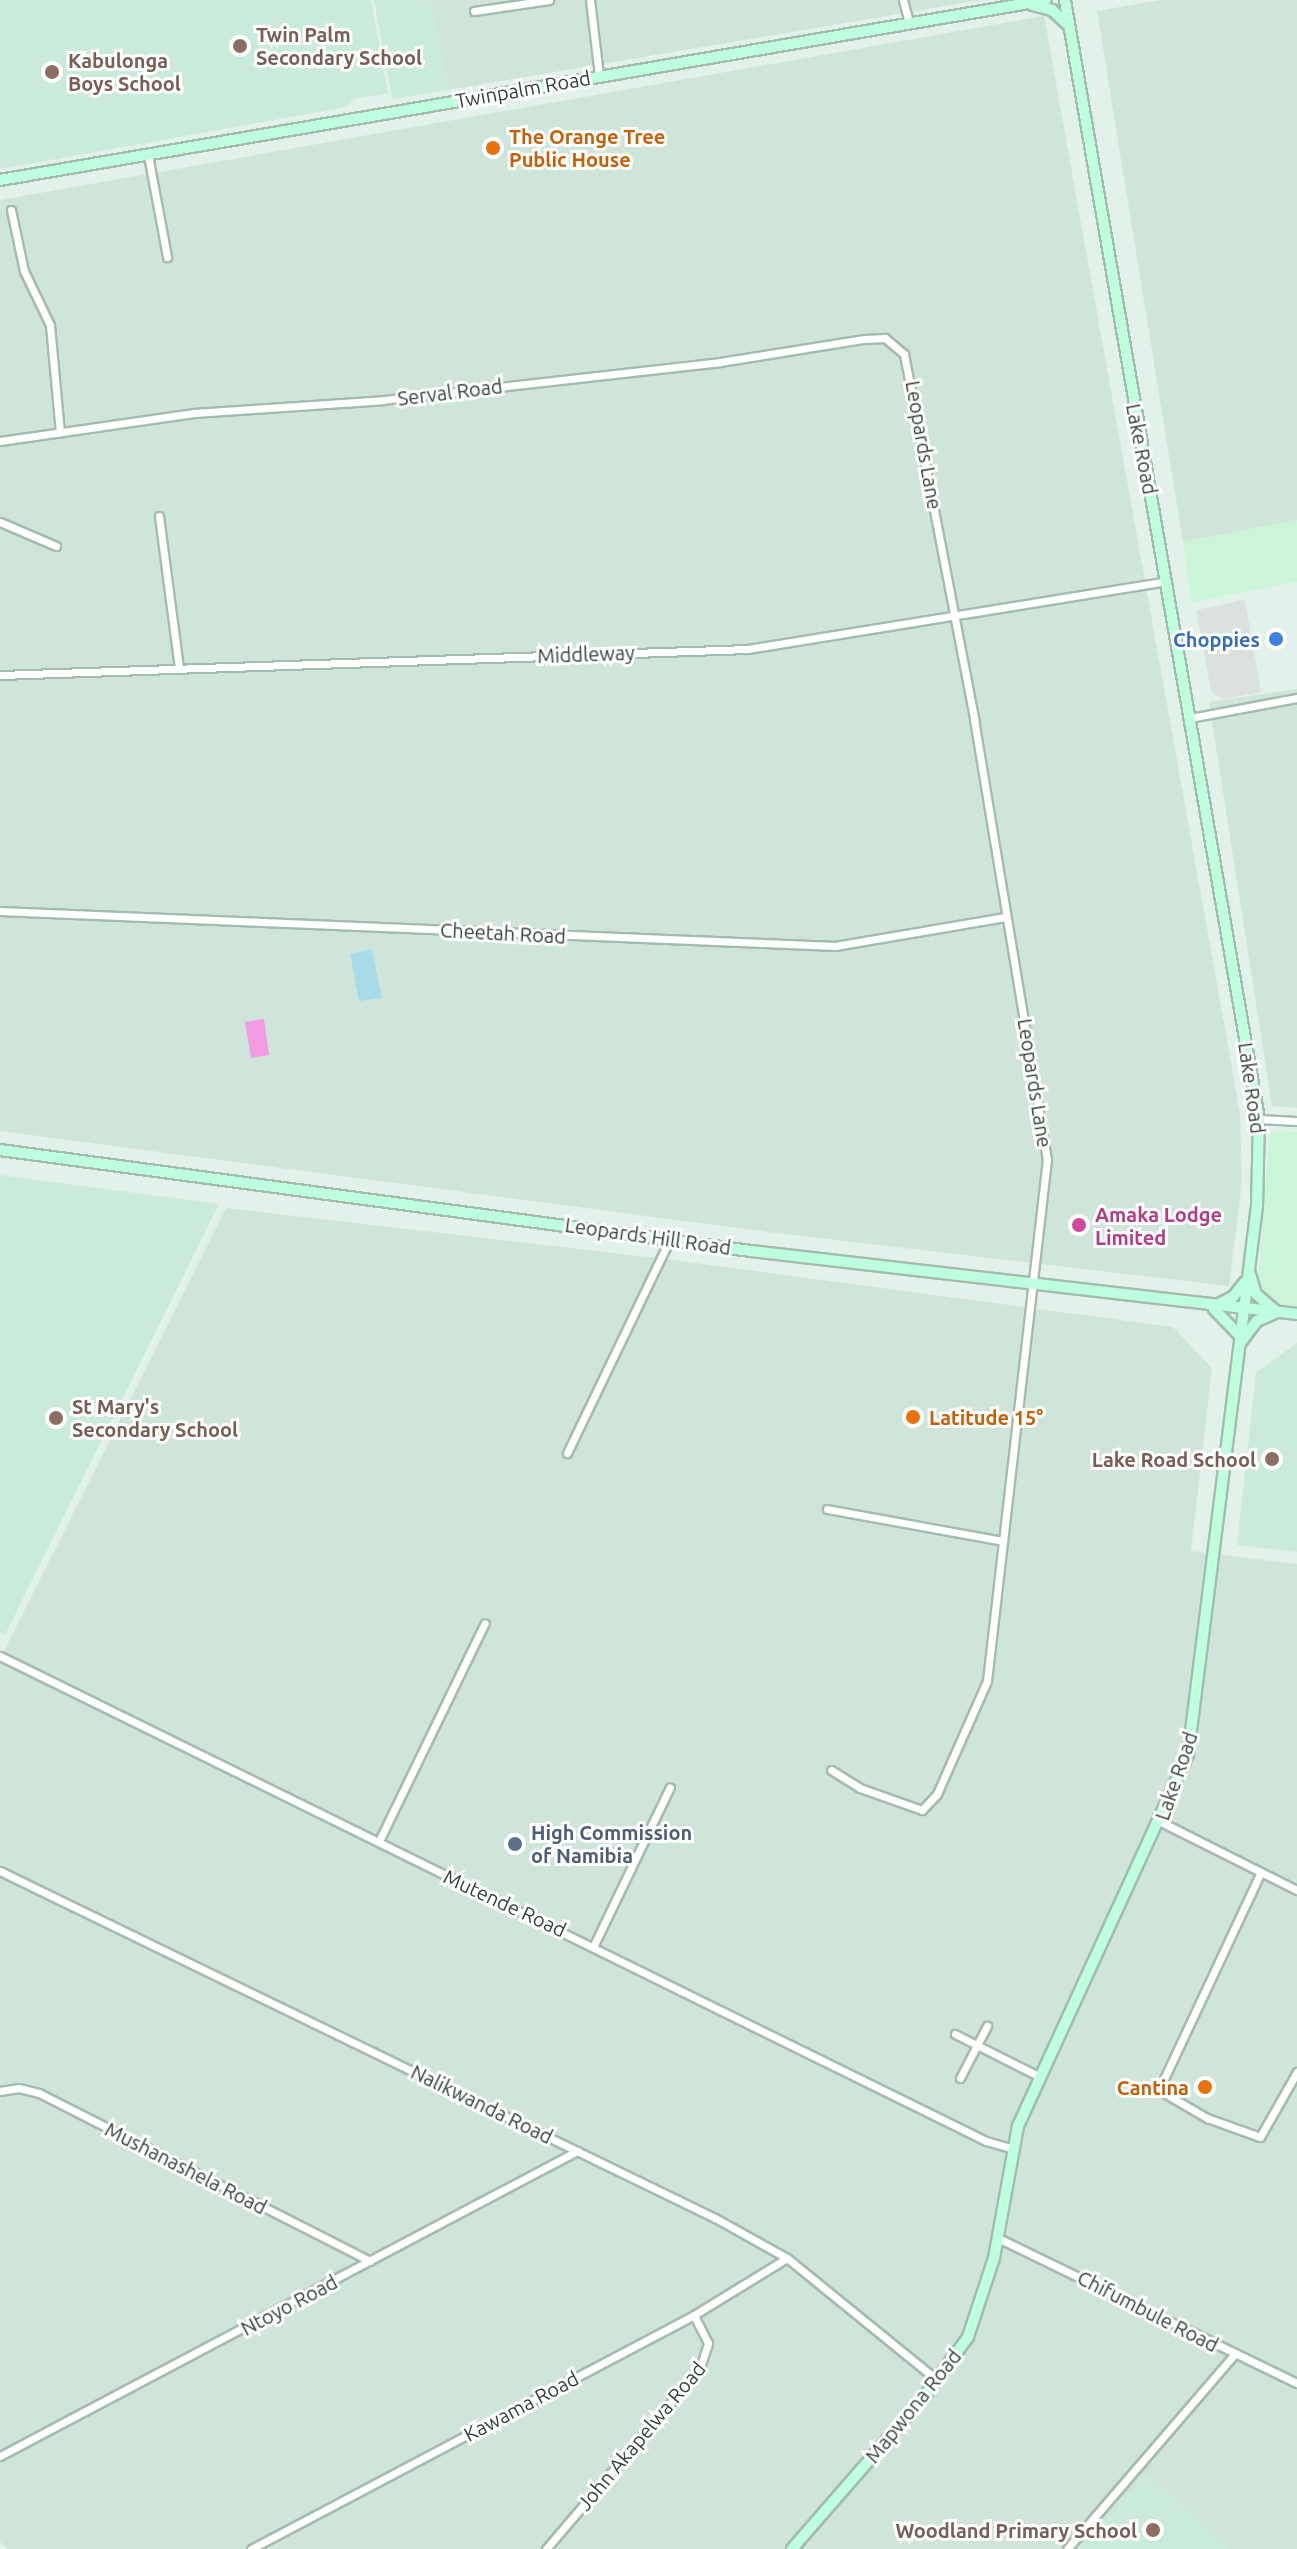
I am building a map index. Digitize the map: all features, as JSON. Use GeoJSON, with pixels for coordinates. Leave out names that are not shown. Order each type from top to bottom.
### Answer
{"type":"FeatureCollection","features":[{"type":"Feature","properties":{"kind":"main road","name":"Twinpalm Road"},"geometry":{"type":"LineString","coordinates":[[0,180],[1046,0]]}},
{"type":"Feature","properties":{"kind":"main road","name":"Lake Road"},"geometry":{"type":"LineString","coordinates":[[1011,2148],[1038,2076],[1161,1822],[1188,1755],[1196,1712],[1249,1265],[1259,1119],[1065,0]]}},
{"type":"Feature","properties":{"kind":"main road"},"geometry":{"type":"LineString","coordinates":[[1029,4],[1052,10],[1071,27]]}},
{"type":"Feature","properties":{"kind":"main road","name":"Leopards Hill Road"},"geometry":{"type":"LineString","coordinates":[[0,1150],[1034,1286],[1297,1314]]}},
{"type":"Feature","properties":{"kind":"main road"},"geometry":{"type":"LineString","coordinates":[[1249,1265],[1256,1294],[1279,1313]]}},
{"type":"Feature","properties":{"kind":"main road"},"geometry":{"type":"LineString","coordinates":[[1207,1306],[1225,1302],[1245,1281]]}},
{"type":"Feature","properties":{"kind":"main road"},"geometry":{"type":"LineString","coordinates":[[1207,1306],[1227,1317],[1239,1336]]}},
{"type":"Feature","properties":{"kind":"main road"},"geometry":{"type":"LineString","coordinates":[[1237,1350],[1257,1321],[1279,1313]]}},
{"type":"Feature","properties":{"kind":"main road","name":"Mapwona Road"},"geometry":{"type":"LineString","coordinates":[[792,2549],[937,2380],[976,2321],[998,2238],[1011,2148]]}},
{"type":"Feature","properties":{"kind":"street"},"geometry":{"type":"LineString","coordinates":[[474,11],[549,0]]}},
{"type":"Feature","properties":{"kind":"street"},"geometry":{"type":"LineString","coordinates":[[590,0],[599,76]]}},
{"type":"Feature","properties":{"kind":"street"},"geometry":{"type":"LineString","coordinates":[[903,0],[909,23]]}},
{"type":"Feature","properties":{"kind":"street"},"geometry":{"type":"LineString","coordinates":[[148,155],[167,257]]}},
{"type":"Feature","properties":{"kind":"street"},"geometry":{"type":"LineString","coordinates":[[11,210],[24,271],[50,325],[60,433]]}},
{"type":"Feature","properties":{"kind":"street","name":"Serval Road"},"geometry":{"type":"LineString","coordinates":[[0,441],[194,413],[383,400],[720,362],[864,339],[885,338],[898,345]]}},
{"type":"Feature","properties":{"kind":"street","name":"Leopards Lane"},"geometry":{"type":"LineString","coordinates":[[831,1770],[911,1810],[929,1805],[987,1681],[1047,1159],[910,371],[898,345]]}},
{"type":"Feature","properties":{"kind":"street"},"geometry":{"type":"LineString","coordinates":[[159,516],[179,667]]}},
{"type":"Feature","properties":{"kind":"street"},"geometry":{"type":"LineString","coordinates":[[0,522],[56,546]]}},
{"type":"Feature","properties":{"kind":"street","name":"Middleway"},"geometry":{"type":"LineString","coordinates":[[0,675],[748,649],[1167,581]]}},
{"type":"Feature","properties":{"kind":"street"},"geometry":{"type":"LineString","coordinates":[[1190,718],[1297,698]]}},
{"type":"Feature","properties":{"kind":"street","name":"Cheetah Road"},"geometry":{"type":"LineString","coordinates":[[0,911],[835,946],[1004,917]]}},
{"type":"Feature","properties":{"kind":"street"},"geometry":{"type":"LineString","coordinates":[[1259,1119],[1297,1121]]}},
{"type":"Feature","properties":{"kind":"street"},"geometry":{"type":"LineString","coordinates":[[567,1453],[670,1239]]}},
{"type":"Feature","properties":{"kind":"street"},"geometry":{"type":"LineString","coordinates":[[827,1509],[1003,1541]]}},
{"type":"Feature","properties":{"kind":"street"},"geometry":{"type":"LineString","coordinates":[[379,1841],[485,1623]]}},
{"type":"Feature","properties":{"kind":"street","name":"Mutende Road"},"geometry":{"type":"LineString","coordinates":[[0,1656],[594,1945],[986,2141],[1011,2148]]}},
{"type":"Feature","properties":{"kind":"street"},"geometry":{"type":"LineString","coordinates":[[594,1945],[670,1787]]}},
{"type":"Feature","properties":{"kind":"street"},"geometry":{"type":"LineString","coordinates":[[1161,1822],[1297,1890]]}},
{"type":"Feature","properties":{"kind":"street","name":"Nalikwanda Road"},"geometry":{"type":"LineString","coordinates":[[0,1871],[577,2151],[787,2258],[937,2380]]}},
{"type":"Feature","properties":{"kind":"street"},"geometry":{"type":"LineString","coordinates":[[1260,1874],[1159,2090],[1207,2118],[1260,2137],[1297,2072]]}},
{"type":"Feature","properties":{"kind":"street"},"geometry":{"type":"LineString","coordinates":[[960,2078],[987,2026]]}},
{"type":"Feature","properties":{"kind":"street"},"geometry":{"type":"LineString","coordinates":[[955,2034],[1038,2076]]}},
{"type":"Feature","properties":{"kind":"street","name":"Mushanashela Road"},"geometry":{"type":"LineString","coordinates":[[0,2091],[19,2088],[39,2093],[370,2261]]}},
{"type":"Feature","properties":{"kind":"street","name":"Ntoyo Road"},"geometry":{"type":"LineString","coordinates":[[0,2456],[577,2151]]}},
{"type":"Feature","properties":{"kind":"street","name":"Chifumbule Road"},"geometry":{"type":"LineString","coordinates":[[998,2238],[1297,2383]]}},
{"type":"Feature","properties":{"kind":"street","name":"Kawama Road"},"geometry":{"type":"LineString","coordinates":[[251,2549],[263,2547],[694,2315],[787,2258]]}},
{"type":"Feature","properties":{"kind":"street","name":"John Akapelwa Road"},"geometry":{"type":"LineString","coordinates":[[546,2549],[704,2362],[708,2343],[694,2315]]}},
{"type":"Feature","properties":{"kind":"street"},"geometry":{"type":"LineString","coordinates":[[1067,2549],[1234,2355]]}},
{"type":"Feature","properties":{"kind":"shaded area","name":"Twin Palm Secondary School"},"geometry":{"type":"Polygon","coordinates":[[[0,0],[371,0],[388,93],[354,99],[347,107],[0,169],[0,0]]]}},
{"type":"Feature","properties":{"kind":"shaded area"},"geometry":{"type":"Polygon","coordinates":[[[374,0],[430,0],[448,90],[392,99],[374,0]]]}},
{"type":"Feature","properties":{"kind":"shaded area"},"geometry":{"type":"Polygon","coordinates":[[[430,0],[981,0],[448,90],[430,0]]]}},
{"type":"Feature","properties":{"kind":"shaded area"},"geometry":{"type":"Polygon","coordinates":[[[1161,0],[1297,0],[1297,520],[1183,542],[1097,11],[1161,0]]]}},
{"type":"Feature","properties":{"kind":"shaded area"},"geometry":{"type":"Polygon","coordinates":[[[1044,16],[1240,1113],[1242,1182],[1229,1286],[768,1232],[0,1131],[0,200],[1044,16]]]}},
{"type":"Feature","properties":{"kind":"shaded area"},"geometry":{"type":"Polygon","coordinates":[[[1297,520],[1297,582],[1191,602],[1183,542],[1297,520]]]}},
{"type":"Feature","properties":{"kind":"shaded area"},"geometry":{"type":"Polygon","coordinates":[[[1245,600],[1261,692],[1223,699],[1211,691],[1196,610],[1245,600]]]}},
{"type":"Feature","properties":{"kind":"shaded area"},"geometry":{"type":"Polygon","coordinates":[[[1297,689],[1297,1108],[1272,1106],[1209,702],[1297,689]]]}},
{"type":"Feature","properties":{"kind":"shaded area"},"geometry":{"type":"Polygon","coordinates":[[[372,949],[382,998],[359,1001],[350,954],[372,949]]]}},
{"type":"Feature","properties":{"kind":"shaded area"},"geometry":{"type":"Polygon","coordinates":[[[264,1019],[269,1055],[251,1058],[245,1022],[264,1019]]]}},
{"type":"Feature","properties":{"kind":"shaded area"},"geometry":{"type":"Polygon","coordinates":[[[1270,1131],[1297,1132],[1297,1310],[1272,1307],[1258,1279],[1270,1131]]]}},
{"type":"Feature","properties":{"kind":"shaded area","name":"St Mary's Secondary School"},"geometry":{"type":"Polygon","coordinates":[[[0,1175],[219,1204],[5,1635],[0,1632],[0,1175]]]}},
{"type":"Feature","properties":{"kind":"shaded area"},"geometry":{"type":"Polygon","coordinates":[[[226,1208],[673,1260],[1173,1327],[1212,1368],[1191,1551],[1297,1564],[1297,2549],[1230,2549],[1146,2475],[1081,2549],[8,2549],[0,2542],[0,1659],[226,1208]]]}},
{"type":"Feature","properties":{"kind":"shaded area","name":"Lake Road School"},"geometry":{"type":"Polygon","coordinates":[[[1297,1343],[1297,1552],[1237,1545],[1256,1373],[1297,1343]]]}},
{"type":"Feature","properties":{"kind":"shaded area","name":"Woodland Primary School"},"geometry":{"type":"Polygon","coordinates":[[[1146,2475],[1187,2511],[1230,2549],[1081,2549],[1146,2475]]]}},
{"type":"Feature","properties":{"kind":"place","name":"Twin Palm Secondary School"},"geometry":{"type":"Point","coordinates":[240,46]}},
{"type":"Feature","properties":{"kind":"place","name":"Kabulonga Boys School"},"geometry":{"type":"Point","coordinates":[52,72]}},
{"type":"Feature","properties":{"kind":"place","name":"The Orange Tree Public House"},"geometry":{"type":"Point","coordinates":[493,148]}},
{"type":"Feature","properties":{"kind":"place","name":"Choppies"},"geometry":{"type":"Point","coordinates":[1276,639]}},
{"type":"Feature","properties":{"kind":"place","name":"Amaka Lodge Limited"},"geometry":{"type":"Point","coordinates":[1079,1225]}},
{"type":"Feature","properties":{"kind":"place","name":"Latitude 15°"},"geometry":{"type":"Point","coordinates":[913,1417]}},
{"type":"Feature","properties":{"kind":"place","name":"St Mary's Secondary School"},"geometry":{"type":"Point","coordinates":[56,1418]}},
{"type":"Feature","properties":{"kind":"place","name":"Lake Road School"},"geometry":{"type":"Point","coordinates":[1272,1459]}},
{"type":"Feature","properties":{"kind":"place","name":"High Commission of Namibia"},"geometry":{"type":"Point","coordinates":[515,1844]}},
{"type":"Feature","properties":{"kind":"place","name":"Cantina"},"geometry":{"type":"Point","coordinates":[1205,2087]}},
{"type":"Feature","properties":{"kind":"place","name":"Woodland Primary School"},"geometry":{"type":"Point","coordinates":[1153,2530]}}]}
